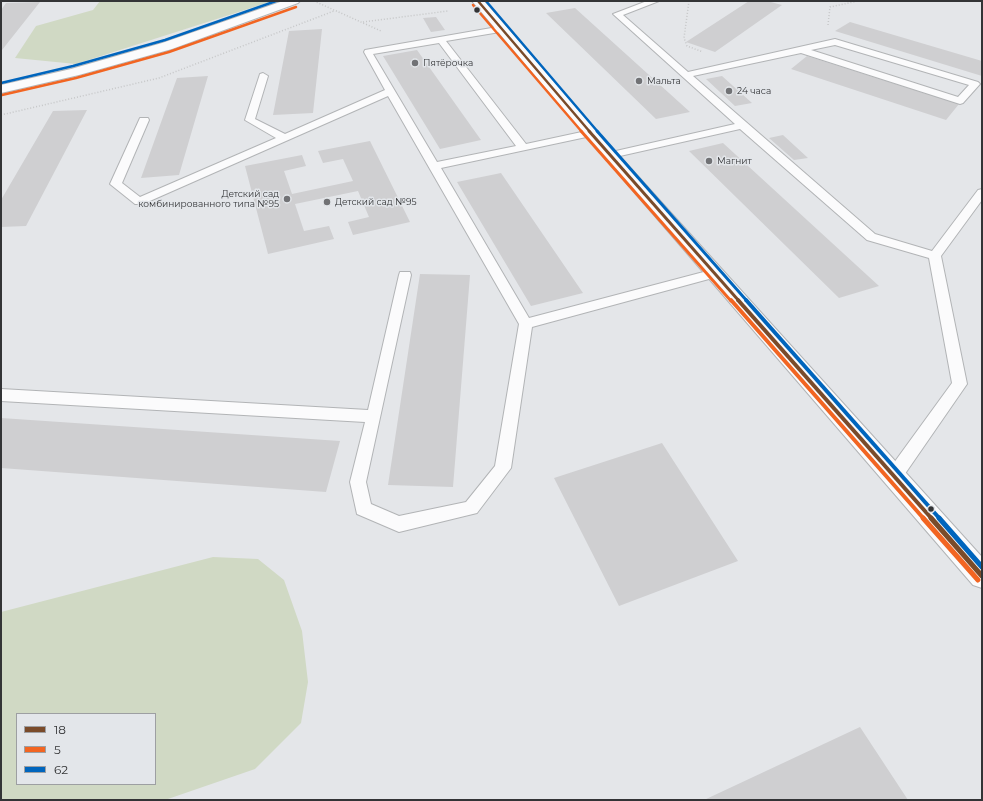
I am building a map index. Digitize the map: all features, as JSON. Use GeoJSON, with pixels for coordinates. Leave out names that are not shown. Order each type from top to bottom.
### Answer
{"type":"FeatureCollection","features":[{"type":"Feature","properties":{"kind":"street"},"geometry":{"type":"LineString","coordinates":[[1,89],[74,72],[167,46],[294,1]]}},
{"type":"Feature","properties":{"kind":"street"},"geometry":{"type":"LineString","coordinates":[[478,1],[591,133],[982,576]]}},
{"type":"Feature","properties":{"kind":"lane"},"geometry":{"type":"LineString","coordinates":[[654,1],[617,14],[871,237],[935,256]]}},
{"type":"Feature","properties":{"kind":"lane"},"geometry":{"type":"LineString","coordinates":[[405,276],[358,482],[363,509],[399,524],[471,508],[503,468],[526,324],[368,52],[503,29]]}},
{"type":"Feature","properties":{"kind":"lane"},"geometry":{"type":"LineString","coordinates":[[441,40],[523,148]]}},
{"type":"Feature","properties":{"kind":"lane"},"geometry":{"type":"LineString","coordinates":[[686,75],[835,42],[975,84],[960,101],[801,50]]}},
{"type":"Feature","properties":{"kind":"lane"},"geometry":{"type":"LineString","coordinates":[[263,76],[250,120],[284,138]]}},
{"type":"Feature","properties":{"kind":"lane"},"geometry":{"type":"LineString","coordinates":[[144,120],[116,184],[139,202],[391,91]]}},
{"type":"Feature","properties":{"kind":"lane"},"geometry":{"type":"LineString","coordinates":[[611,155],[742,125]]}},
{"type":"Feature","properties":{"kind":"lane"},"geometry":{"type":"LineString","coordinates":[[434,166],[591,133]]}},
{"type":"Feature","properties":{"kind":"lane"},"geometry":{"type":"LineString","coordinates":[[894,476],[960,384],[935,256],[982,192]]}},
{"type":"Feature","properties":{"kind":"lane"},"geometry":{"type":"LineString","coordinates":[[526,324],[715,273]]}},
{"type":"Feature","properties":{"kind":"lane"},"geometry":{"type":"LineString","coordinates":[[1,395],[374,416]]}},
{"type":"Feature","properties":{"kind":"path"},"geometry":{"type":"LineString","coordinates":[[314,1],[412,44]]}},
{"type":"Feature","properties":{"kind":"path"},"geometry":{"type":"LineString","coordinates":[[690,1],[684,38],[686,46],[736,64]]}},
{"type":"Feature","properties":{"kind":"path"},"geometry":{"type":"LineString","coordinates":[[835,42],[827,32],[830,7],[858,1]]}},
{"type":"Feature","properties":{"kind":"path"},"geometry":{"type":"LineString","coordinates":[[1,115],[159,78],[334,11]]}},
{"type":"Feature","properties":{"kind":"path"},"geometry":{"type":"LineString","coordinates":[[362,22],[448,11]]}},
{"type":"Feature","properties":{"kind":"green space"},"geometry":{"type":"Polygon","coordinates":[[[100,1],[273,1],[76,64],[15,58],[36,26],[93,10],[100,1]]]}},
{"type":"Feature","properties":{"kind":"green space"},"geometry":{"type":"Polygon","coordinates":[[[213,557],[258,559],[284,580],[302,631],[308,682],[301,723],[255,769],[165,800],[1,800],[1,612],[213,557]]]}},
{"type":"Feature","properties":{"kind":"building"},"geometry":{"type":"Polygon","coordinates":[[[749,1],[767,1],[782,5],[715,52],[686,42],[749,1]]]}},
{"type":"Feature","properties":{"kind":"building"},"geometry":{"type":"Polygon","coordinates":[[[40,2],[1,50],[1,10],[6,3],[40,2]]]}},
{"type":"Feature","properties":{"kind":"building"},"geometry":{"type":"Polygon","coordinates":[[[575,8],[690,112],[656,119],[546,13],[575,8]]]}},
{"type":"Feature","properties":{"kind":"building"},"geometry":{"type":"Polygon","coordinates":[[[436,17],[445,30],[431,32],[423,18],[436,17]]]}},
{"type":"Feature","properties":{"kind":"building"},"geometry":{"type":"Polygon","coordinates":[[[850,22],[982,61],[982,76],[835,31],[850,22]]]}},
{"type":"Feature","properties":{"kind":"building"},"geometry":{"type":"Polygon","coordinates":[[[322,29],[313,113],[273,115],[289,31],[322,29]]]}},
{"type":"Feature","properties":{"kind":"building"},"geometry":{"type":"Polygon","coordinates":[[[417,50],[481,140],[440,149],[383,56],[417,50]]]}},
{"type":"Feature","properties":{"kind":"building"},"geometry":{"type":"Polygon","coordinates":[[[807,56],[959,104],[946,120],[791,69],[807,56]]]}},
{"type":"Feature","properties":{"kind":"building"},"geometry":{"type":"Polygon","coordinates":[[[208,76],[179,175],[141,178],[177,78],[208,76]]]}},
{"type":"Feature","properties":{"kind":"building","name":"24 часа"},"geometry":{"type":"Polygon","coordinates":[[[722,76],[752,103],[735,106],[706,79],[722,76]]]}},
{"type":"Feature","properties":{"kind":"building"},"geometry":{"type":"Polygon","coordinates":[[[87,110],[26,226],[1,227],[1,200],[53,111],[87,110]]]}},
{"type":"Feature","properties":{"kind":"building"},"geometry":{"type":"Polygon","coordinates":[[[783,135],[808,158],[794,160],[769,138],[783,135]]]}},
{"type":"Feature","properties":{"kind":"building","name":"Детский сад комбинированного типа №95"},"geometry":{"type":"Polygon","coordinates":[[[370,141],[410,222],[353,235],[348,222],[369,217],[358,191],[295,204],[304,231],[329,226],[334,239],[268,254],[245,166],[302,155],[306,166],[284,171],[292,194],[353,181],[343,159],[323,163],[318,151],[370,141]]]}},
{"type":"Feature","properties":{"kind":"building"},"geometry":{"type":"Polygon","coordinates":[[[723,143],[879,286],[839,298],[689,151],[723,143]]]}},
{"type":"Feature","properties":{"kind":"building"},"geometry":{"type":"Polygon","coordinates":[[[501,173],[583,293],[531,306],[457,182],[501,173]]]}},
{"type":"Feature","properties":{"kind":"building"},"geometry":{"type":"Polygon","coordinates":[[[420,274],[470,275],[453,487],[388,485],[420,274]]]}},
{"type":"Feature","properties":{"kind":"building"},"geometry":{"type":"Polygon","coordinates":[[[1,418],[340,441],[326,492],[1,468],[1,418]]]}},
{"type":"Feature","properties":{"kind":"building"},"geometry":{"type":"Polygon","coordinates":[[[662,443],[738,561],[619,606],[554,478],[662,443]]]}},
{"type":"Feature","properties":{"kind":"building"},"geometry":{"type":"Polygon","coordinates":[[[860,727],[908,800],[704,800],[860,727]]]}},
{"type":"Feature","properties":{"kind":"transit line","name":"62"},"geometry":{"type":"LineString","coordinates":[[1,83],[73,66],[165,40],[276,1]]}},
{"type":"Feature","properties":{"kind":"transit line","name":"18"},"geometry":{"type":"LineString","coordinates":[[478,1],[591,133],[982,576]]}},
{"type":"Feature","properties":{"kind":"transit line","name":"62"},"geometry":{"type":"LineString","coordinates":[[486,1],[596,129],[982,567]]}},
{"type":"Feature","properties":{"kind":"transit line","name":"5"},"geometry":{"type":"LineString","coordinates":[[473,5],[587,137],[978,580]]}},
{"type":"Feature","properties":{"kind":"transit line","name":"5"},"geometry":{"type":"LineString","coordinates":[[2,95],[76,78],[169,52],[296,7]]}},
{"type":"Feature","properties":{"kind":"place","name":"Пятёрочка"},"geometry":{"type":"Point","coordinates":[415,63]}},
{"type":"Feature","properties":{"kind":"place","name":"Мальта"},"geometry":{"type":"Point","coordinates":[639,81]}},
{"type":"Feature","properties":{"kind":"place","name":"24 часа"},"geometry":{"type":"Point","coordinates":[729,91]}},
{"type":"Feature","properties":{"kind":"place","name":"Магнит"},"geometry":{"type":"Point","coordinates":[709,161]}},
{"type":"Feature","properties":{"kind":"place","name":"Детский сад комбинированного типа №95"},"geometry":{"type":"Point","coordinates":[287,199]}},
{"type":"Feature","properties":{"kind":"place","name":"Детский сад №95"},"geometry":{"type":"Point","coordinates":[327,202]}}]}
